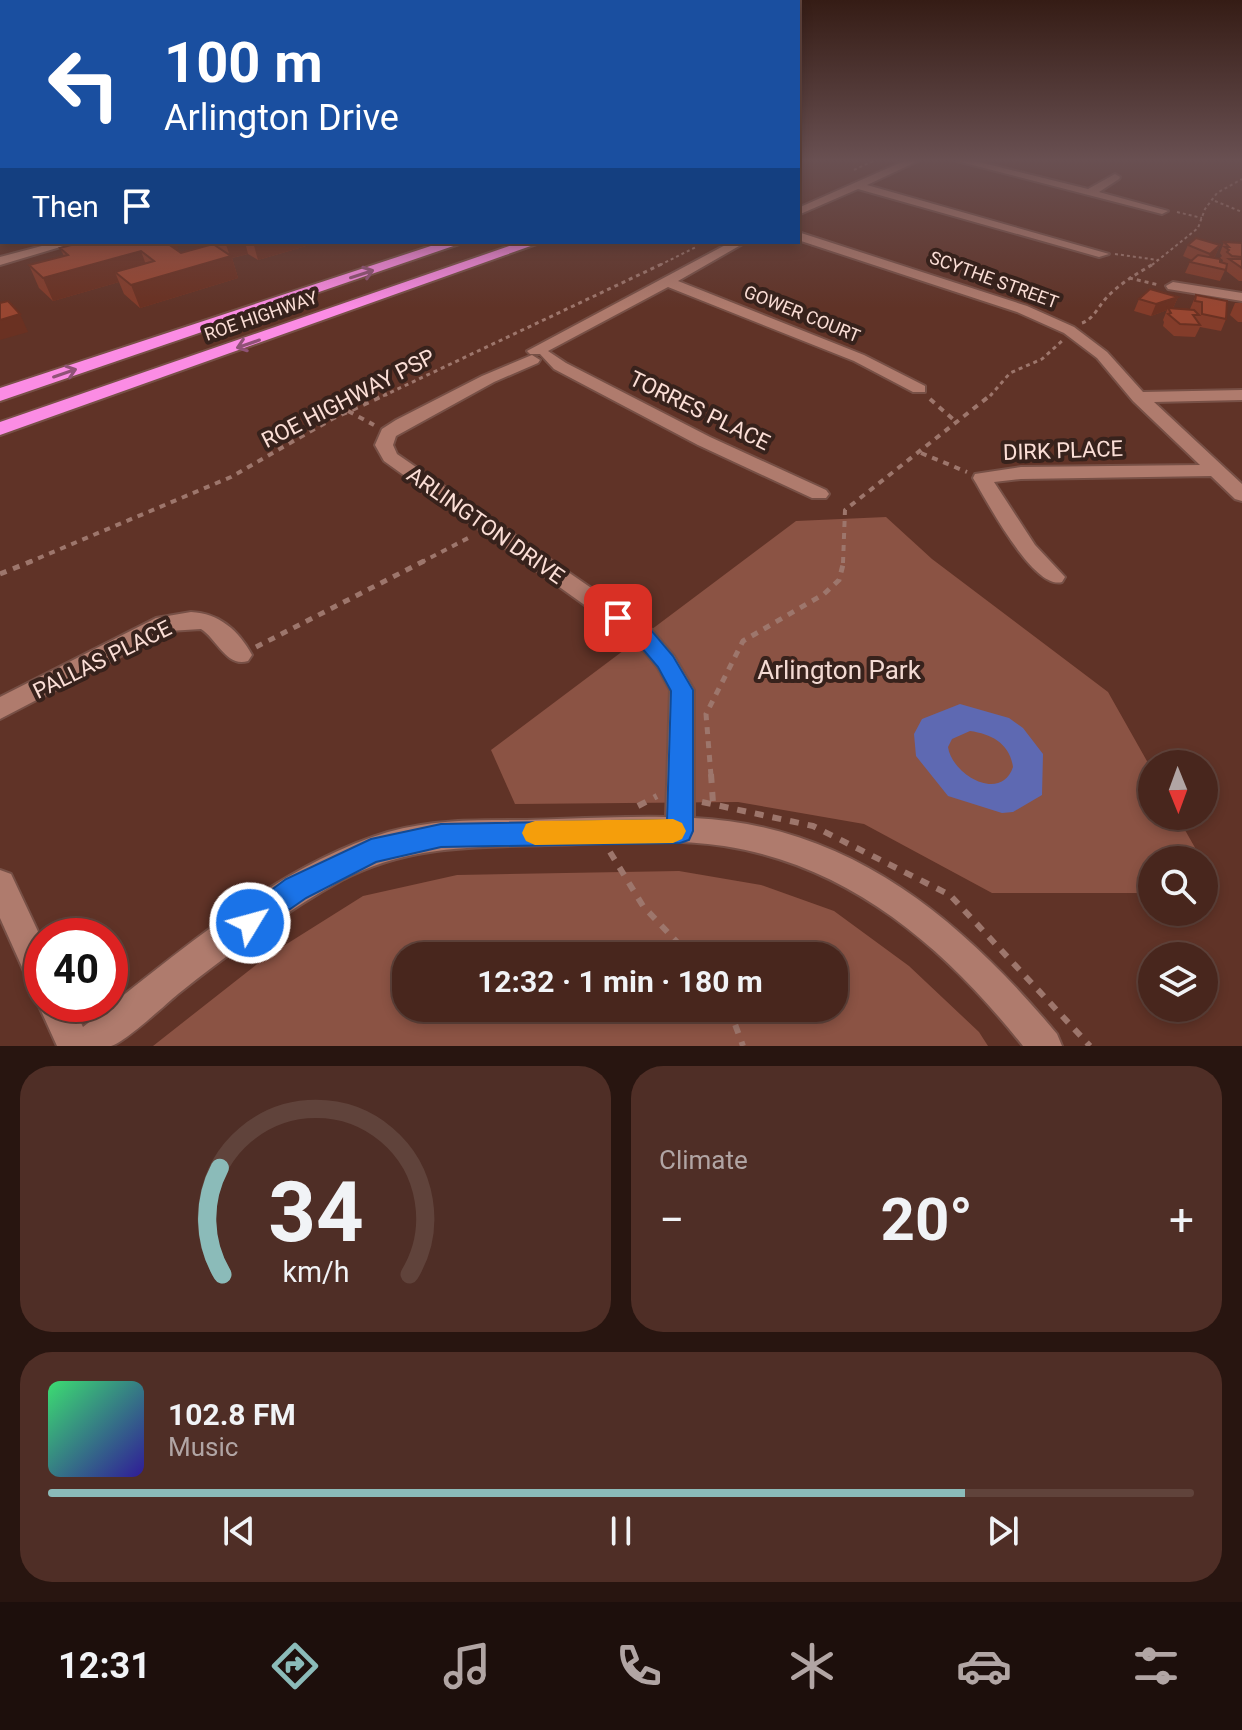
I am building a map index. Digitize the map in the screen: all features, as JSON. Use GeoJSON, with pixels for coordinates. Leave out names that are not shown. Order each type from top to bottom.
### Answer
{"type":"FeatureCollection","features":[{"type":"Feature","properties":{"kind":"highway","name":"ROE HIGHWAY"},"geometry":{"type":"LineString","coordinates":[[0,395],[452,244]]}},
{"type":"Feature","properties":{"kind":"highway","name":"ROE HIGHWAY"},"geometry":{"type":"LineString","coordinates":[[0,429],[531,244]]}},
{"type":"Feature","properties":{"kind":"street"},"geometry":{"type":"LineString","coordinates":[[944,210],[1103,254]]}},
{"type":"Feature","properties":{"kind":"street"},"geometry":{"type":"LineString","coordinates":[[1157,210],[1162,211]]}},
{"type":"Feature","properties":{"kind":"street","name":"SCYTHE STREET"},"geometry":{"type":"LineString","coordinates":[[803,236],[1022,309],[1069,330],[1102,355],[1139,397],[1242,495]]}},
{"type":"Feature","properties":{"kind":"street"},"geometry":{"type":"LineString","coordinates":[[0,261],[64,244]]}},
{"type":"Feature","properties":{"kind":"street"},"geometry":{"type":"LineString","coordinates":[[388,433],[488,379],[541,357],[567,337],[736,244]]}},
{"type":"Feature","properties":{"kind":"street","name":"GOWER COURT"},"geometry":{"type":"LineString","coordinates":[[668,282],[859,358],[919,389]]}},
{"type":"Feature","properties":{"kind":"street"},"geometry":{"type":"LineString","coordinates":[[1173,286],[1242,297]]}},
{"type":"Feature","properties":{"kind":"street","name":"TORRES PLACE"},"geometry":{"type":"LineString","coordinates":[[541,357],[704,441],[819,494]]}},
{"type":"Feature","properties":{"kind":"street"},"geometry":{"type":"LineString","coordinates":[[1139,397],[1242,395]]}},
{"type":"Feature","properties":{"kind":"street","name":"ARLINGTON DRIVE"},"geometry":{"type":"LineString","coordinates":[[388,433],[384,445],[390,457],[644,636],[666,662],[682,690],[680,831]]}},
{"type":"Feature","properties":{"kind":"street","name":"DIRK PLACE"},"geometry":{"type":"LineString","coordinates":[[1054,577],[1028,550],[982,478],[1021,473],[1219,470]]}},
{"type":"Feature","properties":{"kind":"street","name":"PALLAS PLACE"},"geometry":{"type":"LineString","coordinates":[[0,709],[164,624],[193,619],[215,624],[240,655]]}},
{"type":"Feature","properties":{"kind":"street"},"geometry":{"type":"LineString","coordinates":[[85,1046],[296,889],[371,851],[441,835],[680,831],[722,834],[796,849],[866,880],[912,909],[949,939],[1007,997],[1045,1046]]}},
{"type":"Feature","properties":{"kind":"street"},"geometry":{"type":"LineString","coordinates":[[0,884],[24,937]]}},
{"type":"Feature","properties":{"kind":"street"},"geometry":{"type":"LineString","coordinates":[[63,1022],[74,1046]]}},
{"type":"Feature","properties":{"kind":"path"},"geometry":{"type":"LineString","coordinates":[[713,803],[706,714],[743,641],[824,594],[839,580],[846,553],[845,510],[921,453],[955,421],[993,393],[1010,373],[1055,350],[1069,330],[1088,321],[1107,297],[1129,278],[1160,260],[1198,228],[1205,210]]}},
{"type":"Feature","properties":{"kind":"path"},"geometry":{"type":"LineString","coordinates":[[1162,211],[1202,218]]}},
{"type":"Feature","properties":{"kind":"path","name":"ROE HIGHWAY PSP"},"geometry":{"type":"LineString","coordinates":[[0,574],[231,477],[348,411],[703,244]]}},
{"type":"Feature","properties":{"kind":"path"},"geometry":{"type":"LineString","coordinates":[[1103,254],[1160,260]]}},
{"type":"Feature","properties":{"kind":"path"},"geometry":{"type":"LineString","coordinates":[[1129,278],[1173,286]]}},
{"type":"Feature","properties":{"kind":"path"},"geometry":{"type":"LineString","coordinates":[[919,389],[955,421]]}},
{"type":"Feature","properties":{"kind":"path"},"geometry":{"type":"LineString","coordinates":[[348,411],[388,433]]}},
{"type":"Feature","properties":{"kind":"path"},"geometry":{"type":"LineString","coordinates":[[921,453],[982,478]]}},
{"type":"Feature","properties":{"kind":"path"},"geometry":{"type":"LineString","coordinates":[[240,655],[488,527]]}},
{"type":"Feature","properties":{"kind":"path"},"geometry":{"type":"LineString","coordinates":[[610,856],[643,906],[677,942]]}},
{"type":"Feature","properties":{"kind":"path"},"geometry":{"type":"LineString","coordinates":[[734,1022],[743,1046]]}},
{"type":"Feature","properties":{"kind":"green space","name":"Arlington Park"},"geometry":{"type":"Polygon","coordinates":[[[886,517],[932,559],[1108,692],[1141,750],[1138,750],[1138,830],[1185,830],[1194,846],[1138,846],[1138,893],[992,893],[864,824],[738,802],[515,804],[491,750],[796,521],[886,517]]]}},
{"type":"Feature","properties":{"kind":"green space"},"geometry":{"type":"Polygon","coordinates":[[[679,871],[761,885],[834,911],[909,966],[979,1032],[988,1046],[153,1046],[266,957],[363,896],[457,875],[679,871]]]}},
{"type":"Feature","properties":{"kind":"water"},"geometry":{"type":"Polygon","coordinates":[[[960,704],[1009,718],[1023,728],[1043,754],[1042,795],[1013,812],[1002,813],[948,796],[916,756],[914,734],[922,719],[960,704]],[[970,731],[952,739],[948,747],[951,757],[967,775],[988,784],[998,783],[1007,778],[1013,767],[1011,759],[1004,746],[970,731]]]}},
{"type":"Feature","properties":{"kind":"building"},"geometry":{"type":"Polygon","coordinates":[[[1196,238],[1220,245],[1210,254],[1188,245],[1196,238]]]}},
{"type":"Feature","properties":{"kind":"building"},"geometry":{"type":"Polygon","coordinates":[[[1224,242],[1242,243],[1242,257],[1227,252],[1229,250],[1225,247],[1229,247],[1224,242]]]}},
{"type":"Feature","properties":{"kind":"building"},"geometry":{"type":"Polygon","coordinates":[[[75,244],[168,244],[181,253],[213,244],[231,256],[131,285],[115,272],[154,261],[141,251],[43,278],[29,265],[68,255],[60,248],[75,244]]]}},
{"type":"Feature","properties":{"kind":"building"},"geometry":{"type":"Polygon","coordinates":[[[1198,255],[1220,259],[1220,262],[1227,264],[1226,270],[1190,262],[1198,255]]]}},
{"type":"Feature","properties":{"kind":"building"},"geometry":{"type":"Polygon","coordinates":[[[1229,259],[1242,259],[1242,268],[1229,259]]]}},
{"type":"Feature","properties":{"kind":"building"},"geometry":{"type":"Polygon","coordinates":[[[1150,289],[1178,297],[1156,304],[1139,299],[1150,289]]]}},
{"type":"Feature","properties":{"kind":"building"},"geometry":{"type":"Polygon","coordinates":[[[1196,295],[1227,301],[1226,319],[1202,314],[1202,302],[1195,301],[1196,295]]]}},
{"type":"Feature","properties":{"kind":"building"},"geometry":{"type":"Polygon","coordinates":[[[8,301],[20,314],[0,320],[0,303],[8,301]]]}},
{"type":"Feature","properties":{"kind":"building"},"geometry":{"type":"Polygon","coordinates":[[[1168,308],[1194,310],[1199,315],[1193,315],[1200,325],[1180,324],[1168,314],[1171,313],[1168,308]]]}},
{"type":"Feature","properties":{"kind":"slow traffic"},"geometry":{"type":"LineString","coordinates":[[535,833],[673,831]]}},
{"type":"Feature","properties":{"kind":"route"},"geometry":{"type":"LineString","coordinates":[[250,923],[296,889],[371,851],[441,835],[680,831],[682,690],[666,662],[644,636],[618,618]]}}]}
